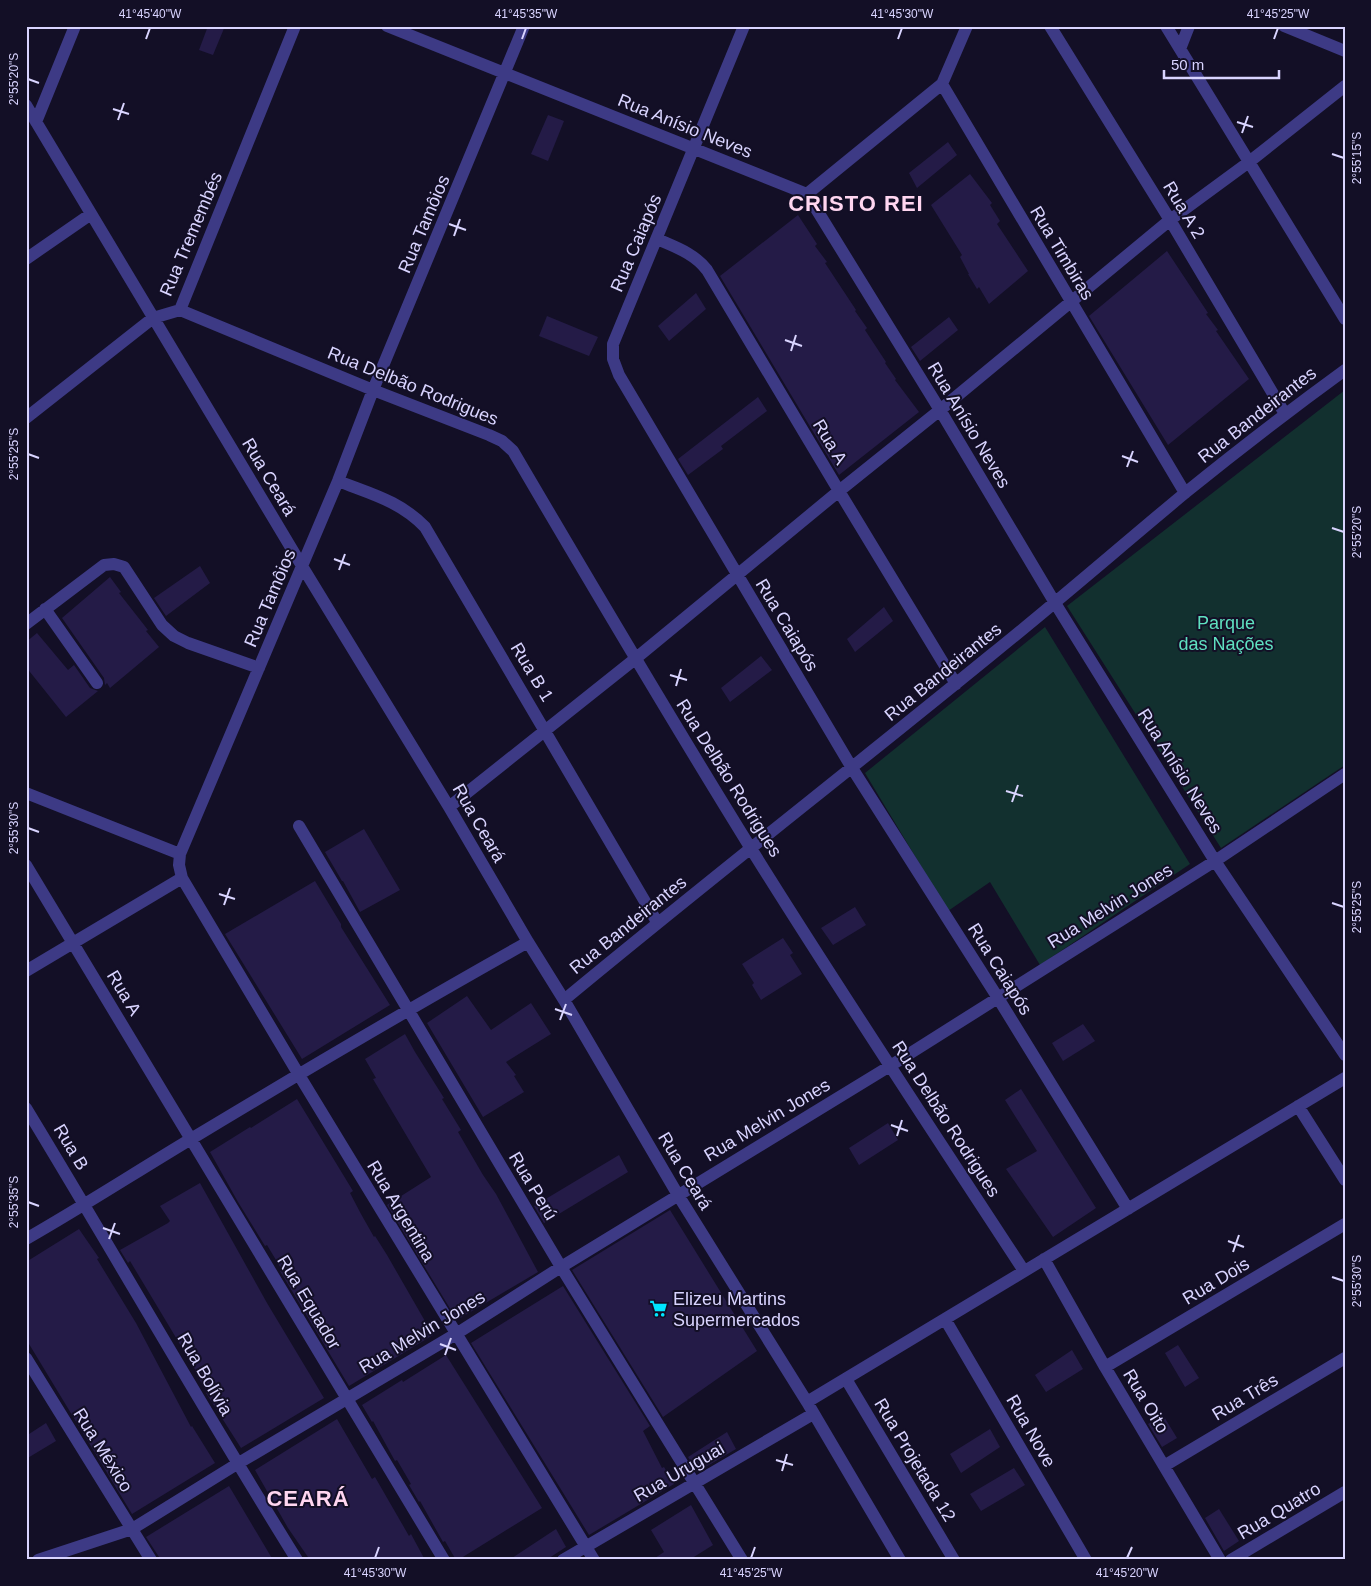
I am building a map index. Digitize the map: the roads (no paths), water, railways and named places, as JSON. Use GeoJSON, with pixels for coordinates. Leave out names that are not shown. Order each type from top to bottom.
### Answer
{"type":"FeatureCollection","features":[{"type":"Feature","properties":{"kind":"street"},"geometry":{"type":"LineString","coordinates":[[36,122],[75,26]]}},
{"type":"Feature","properties":{"kind":"street","name":"Rua Tremembés"},"geometry":{"type":"LineString","coordinates":[[26,418],[154,318],[180,310],[296,26]]}},
{"type":"Feature","properties":{"kind":"street","name":"Rua Anísio Neves"},"geometry":{"type":"LineString","coordinates":[[388,26],[807,194],[940,410],[1055,603],[1215,860],[1345,1054]]}},
{"type":"Feature","properties":{"kind":"street","name":"Rua Tamôios"},"geometry":{"type":"LineString","coordinates":[[182,878],[179,865],[180,854],[338,481],[373,390],[524,26]]}},
{"type":"Feature","properties":{"kind":"street","name":"Rua Caiapós"},"geometry":{"type":"LineString","coordinates":[[744,26],[613,344],[613,358],[619,375],[852,768],[998,998],[1128,1209]]}},
{"type":"Feature","properties":{"kind":"street"},"geometry":{"type":"LineString","coordinates":[[807,194],[942,84],[967,26]]}},
{"type":"Feature","properties":{"kind":"street","name":"Rua A 2"},"geometry":{"type":"LineString","coordinates":[[1050,26],[1170,220],[1285,414]]}},
{"type":"Feature","properties":{"kind":"street"},"geometry":{"type":"LineString","coordinates":[[1166,26],[1345,319]]}},
{"type":"Feature","properties":{"kind":"street"},"geometry":{"type":"LineString","coordinates":[[1180,49],[1189,26]]}},
{"type":"Feature","properties":{"kind":"street"},"geometry":{"type":"LineString","coordinates":[[1284,26],[1345,51]]}},
{"type":"Feature","properties":{"kind":"street","name":"Rua Timbiras"},"geometry":{"type":"LineString","coordinates":[[942,84],[1185,494]]}},
{"type":"Feature","properties":{"kind":"street"},"geometry":{"type":"LineString","coordinates":[[449,807],[635,660],[1170,220],[1249,162],[1345,86]]}},
{"type":"Feature","properties":{"kind":"street","name":"Rua Ceará"},"geometry":{"type":"LineString","coordinates":[[26,105],[302,566],[449,807],[678,1195],[807,1402],[900,1560]]}},
{"type":"Feature","properties":{"kind":"street"},"geometry":{"type":"LineString","coordinates":[[26,259],[91,214]]}},
{"type":"Feature","properties":{"kind":"street","name":"Rua A"},"geometry":{"type":"LineString","coordinates":[[657,238],[692,255],[701,261],[708,270],[956,684]]}},
{"type":"Feature","properties":{"kind":"street","name":"Rua Delbão Rodrigues"},"geometry":{"type":"LineString","coordinates":[[180,310],[373,390],[489,435],[502,441],[514,451],[635,660],[752,849],[890,1066],[1024,1271]]}},
{"type":"Feature","properties":{"kind":"street","name":"Rua Bandeirantes"},"geometry":{"type":"LineString","coordinates":[[564,1000],[657,922],[752,849],[956,684],[1185,494],[1285,414],[1345,370]]}},
{"type":"Feature","properties":{"kind":"street","name":"Rua B 1"},"geometry":{"type":"LineString","coordinates":[[338,481],[396,504],[413,514],[425,526],[657,922]]}},
{"type":"Feature","properties":{"kind":"street"},"geometry":{"type":"LineString","coordinates":[[26,624],[104,564],[114,564],[124,567],[162,625],[174,636],[188,643],[260,668]]}},
{"type":"Feature","properties":{"kind":"street"},"geometry":{"type":"LineString","coordinates":[[45,610],[97,683]]}},
{"type":"Feature","properties":{"kind":"street","name":"Rua Melvin Jones"},"geometry":{"type":"LineString","coordinates":[[38,1560],[132,1529],[456,1334],[561,1267],[890,1066],[1215,860],[1345,774]]}},
{"type":"Feature","properties":{"kind":"street"},"geometry":{"type":"LineString","coordinates":[[26,793],[180,854]]}},
{"type":"Feature","properties":{"kind":"street","name":"Rua Perú"},"geometry":{"type":"LineString","coordinates":[[299,826],[561,1267],[742,1560]]}},
{"type":"Feature","properties":{"kind":"street","name":"Rua A"},"geometry":{"type":"LineString","coordinates":[[26,865],[191,1139]]}},
{"type":"Feature","properties":{"kind":"street"},"geometry":{"type":"LineString","coordinates":[[26,971],[182,878]]}},
{"type":"Feature","properties":{"kind":"street","name":"Rua Argentina"},"geometry":{"type":"LineString","coordinates":[[182,878],[299,1075],[594,1560]]}},
{"type":"Feature","properties":{"kind":"street"},"geometry":{"type":"LineString","coordinates":[[26,1239],[408,1010],[528,942]]}},
{"type":"Feature","properties":{"kind":"street"},"geometry":{"type":"LineString","coordinates":[[807,1402],[1345,1078]]}},
{"type":"Feature","properties":{"kind":"street"},"geometry":{"type":"LineString","coordinates":[[1298,1106],[1345,1180]]}},
{"type":"Feature","properties":{"kind":"street","name":"Rua B"},"geometry":{"type":"LineString","coordinates":[[26,1108],[85,1205]]}},
{"type":"Feature","properties":{"kind":"street","name":"Rua Equador"},"geometry":{"type":"LineString","coordinates":[[191,1139],[444,1560]]}},
{"type":"Feature","properties":{"kind":"street","name":"Rua Bolívia"},"geometry":{"type":"LineString","coordinates":[[85,1205],[297,1560]]}},
{"type":"Feature","properties":{"kind":"street","name":"Rua Dois"},"geometry":{"type":"LineString","coordinates":[[1105,1367],[1345,1224]]}},
{"type":"Feature","properties":{"kind":"street","name":"Rua Oito"},"geometry":{"type":"LineString","coordinates":[[1044,1259],[1105,1367],[1220,1560]]}},
{"type":"Feature","properties":{"kind":"street","name":"Rua Nove"},"geometry":{"type":"LineString","coordinates":[[945,1319],[1086,1560]]}},
{"type":"Feature","properties":{"kind":"street","name":"Rua México"},"geometry":{"type":"LineString","coordinates":[[26,1358],[151,1560]]}},
{"type":"Feature","properties":{"kind":"street","name":"Rua Três"},"geometry":{"type":"LineString","coordinates":[[1164,1466],[1345,1358]]}},
{"type":"Feature","properties":{"kind":"street","name":"Rua Projetada 12"},"geometry":{"type":"LineString","coordinates":[[846,1379],[954,1560]]}},
{"type":"Feature","properties":{"kind":"street","name":"Rua Uruguai"},"geometry":{"type":"LineString","coordinates":[[563,1560],[813,1414]]}},
{"type":"Feature","properties":{"kind":"street","name":"Rua Quatro"},"geometry":{"type":"LineString","coordinates":[[1231,1560],[1345,1492]]}},
{"type":"Feature","properties":{"kind":"place","name":"Elizeu Martins Supermercados"},"geometry":{"type":"Point","coordinates":[659,1309]}},
{"type":"Feature","properties":{"kind":"district","name":"CRISTO REI"},"geometry":{"type":"Point","coordinates":[856,203]}},
{"type":"Feature","properties":{"kind":"district","name":"CEARÁ"},"geometry":{"type":"Point","coordinates":[308,1498]}},
{"type":"Feature","properties":{"kind":"park label","name":"Parque das Nações"},"geometry":{"type":"Point","coordinates":[1226,633]}}]}
